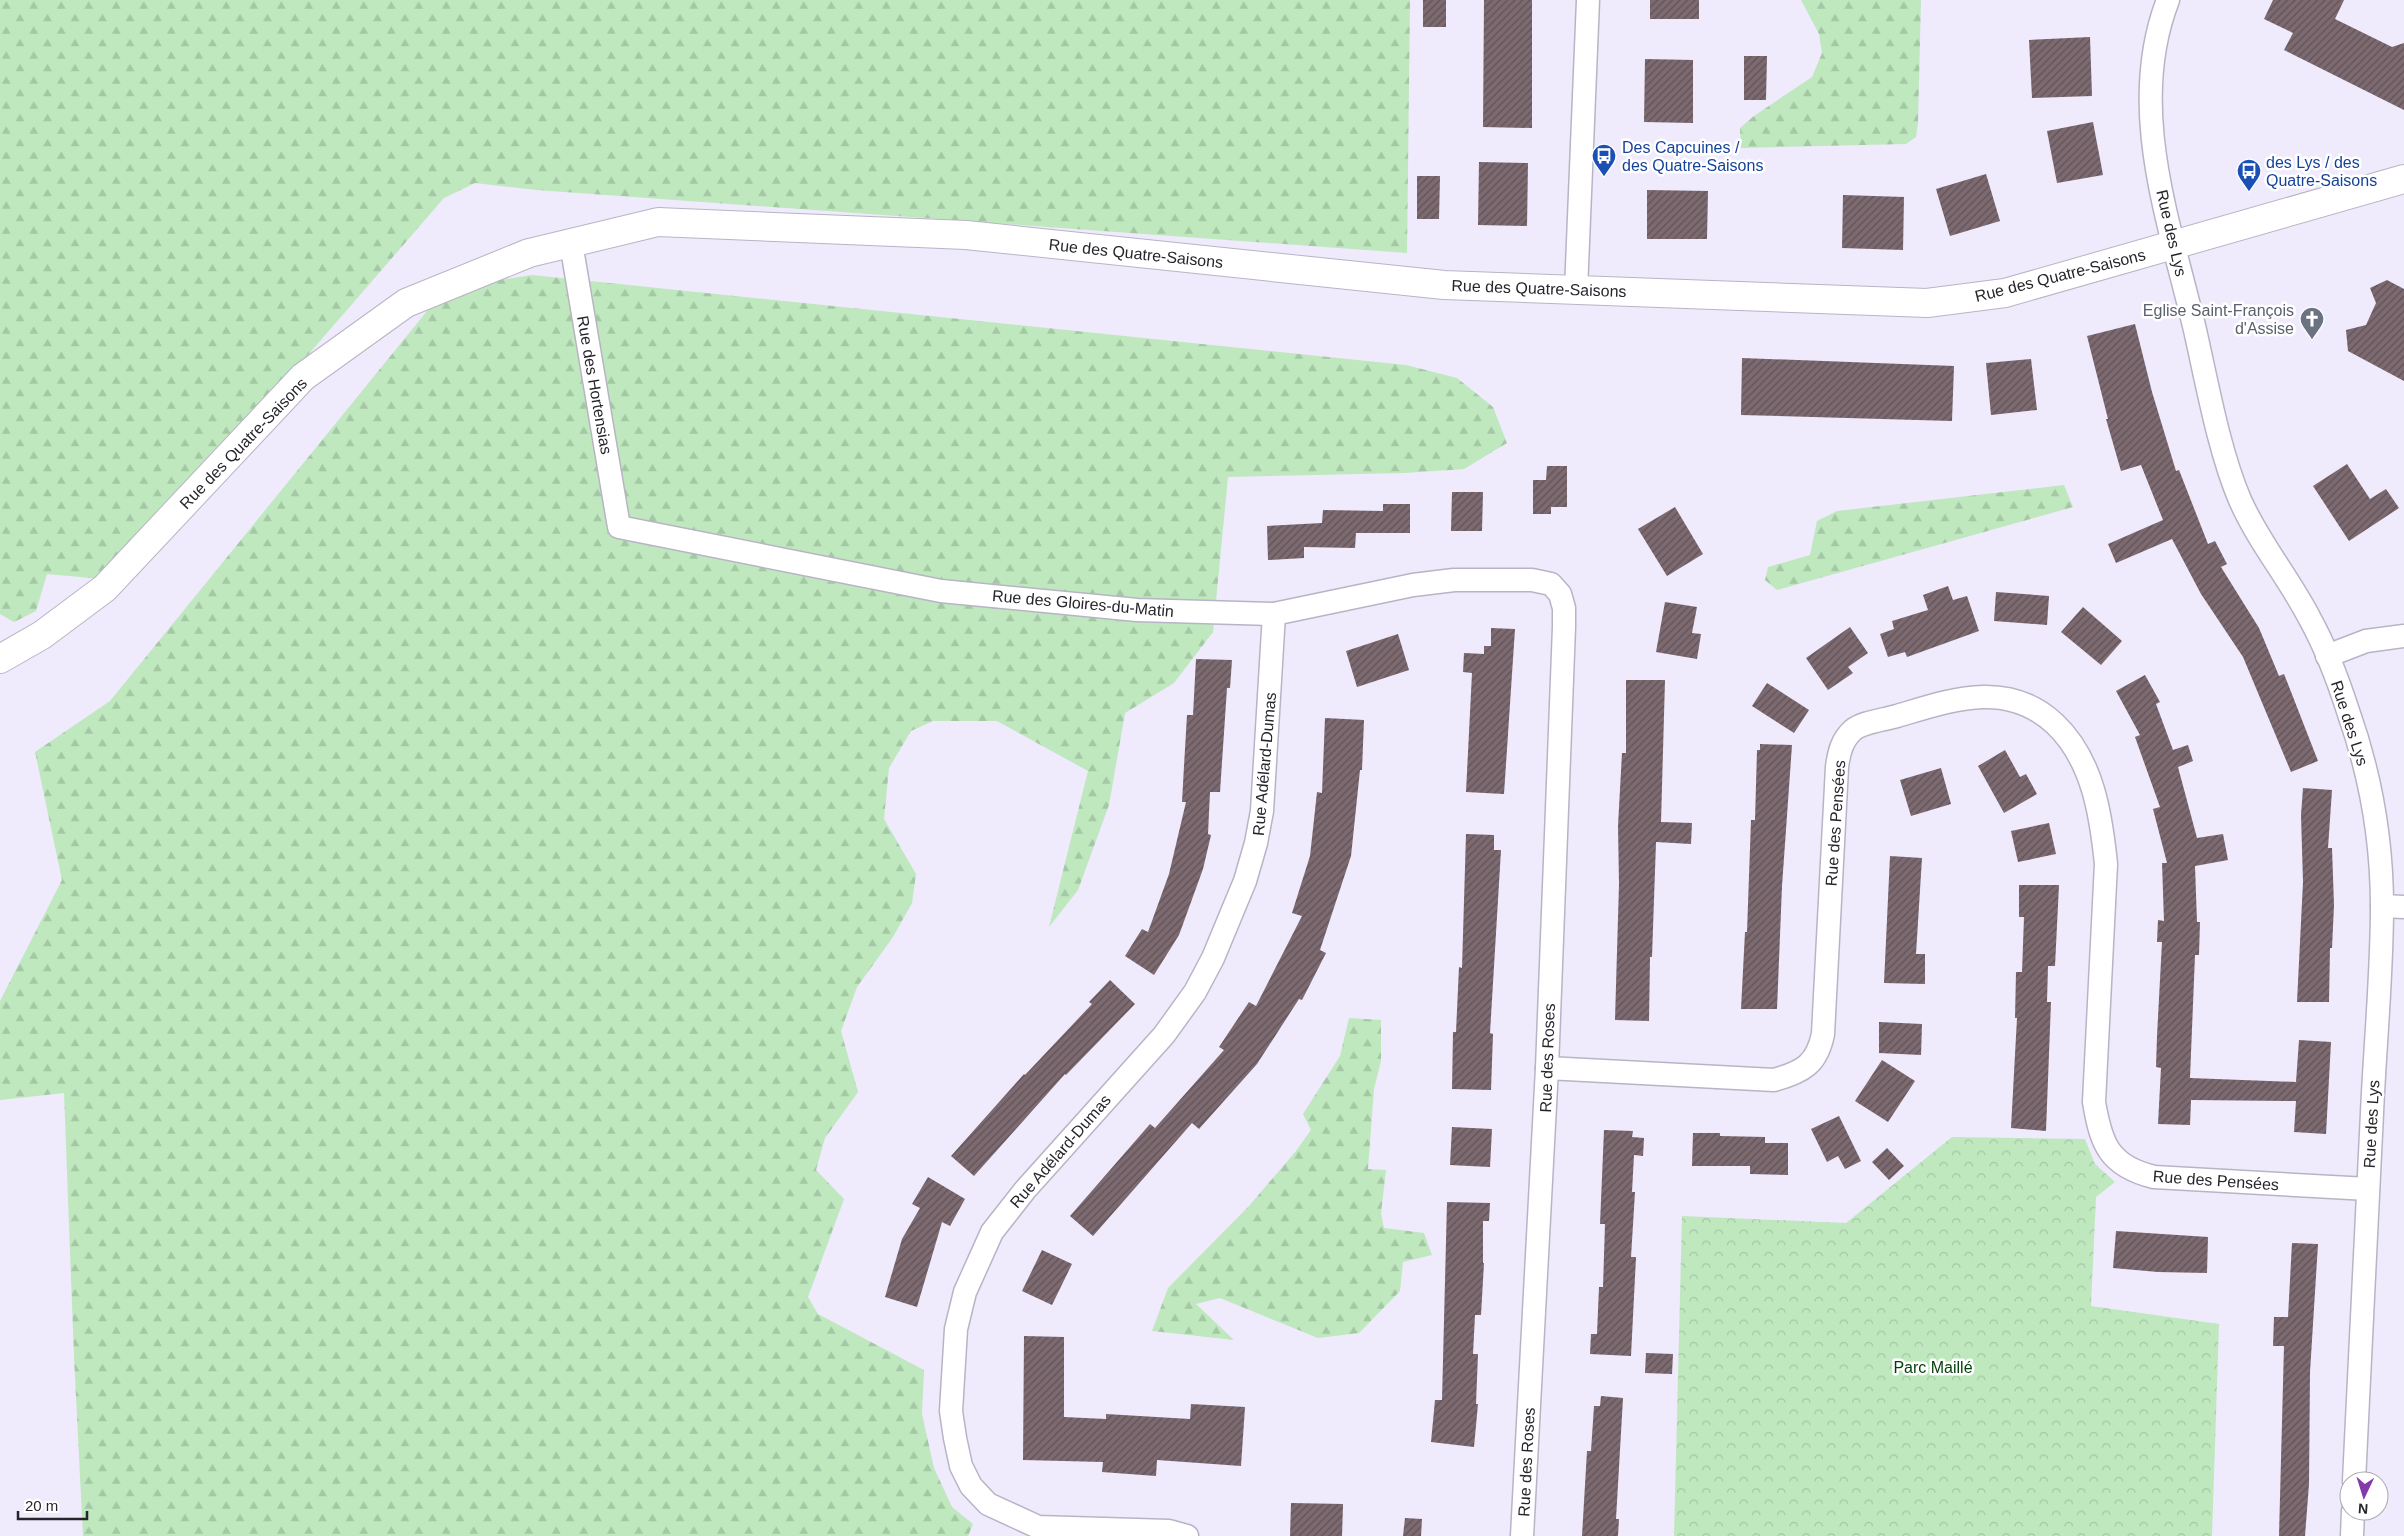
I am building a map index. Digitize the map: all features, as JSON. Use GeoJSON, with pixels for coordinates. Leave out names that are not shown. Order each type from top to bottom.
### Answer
{"type":"FeatureCollection","features":[{"type":"Feature","properties":{"kind":"street"},"geometry":{"type":"LineString","coordinates":[[1576,290],[1588,0]]}},
{"type":"Feature","properties":{"kind":"street","name":"Rue des Lys"},"geometry":{"type":"LineString","coordinates":[[2168,0],[2155,40],[2151,68],[2151,127],[2155,159],[2230,473],[2240,499],[2264,545],[2311,620],[2348,711],[2363,758],[2393,906],[2368,1189],[2354,1471]]}},
{"type":"Feature","properties":{"kind":"street","name":"Rue des Quatre-Saisons"},"geometry":{"type":"LineString","coordinates":[[0,659],[42,635],[105,588],[303,378],[406,303],[528,253],[658,222],[956,234],[1444,285],[1927,303],[1964,300],[2005,293],[2404,179]]}},
{"type":"Feature","properties":{"kind":"street","name":"Rue des Hortensias"},"geometry":{"type":"LineString","coordinates":[[571,243],[619,528]]}},
{"type":"Feature","properties":{"kind":"street","name":"Rue des Gloires-du-Matin"},"geometry":{"type":"LineString","coordinates":[[619,528],[941,591],[1137,610],[1274,614],[1413,585],[1446,581],[1497,579],[1551,584]]}},
{"type":"Feature","properties":{"kind":"street","name":"Rue des Roses"},"geometry":{"type":"LineString","coordinates":[[1522,1536],[1547,1068],[1564,627],[1560,594],[1551,584]]}},
{"type":"Feature","properties":{"kind":"street","name":"Rue Adélard-Dumas"},"geometry":{"type":"LineString","coordinates":[[1187,1536],[1169,1532],[1038,1527],[988,1504],[971,1486],[961,1466],[955,1438],[951,1411],[956,1329],[965,1292],[992,1232],[1025,1190],[1170,1028],[1195,992],[1213,958],[1246,882],[1256,843],[1264,784],[1274,614]]}},
{"type":"Feature","properties":{"kind":"street"},"geometry":{"type":"LineString","coordinates":[[2327,656],[2366,641],[2404,636]]}},
{"type":"Feature","properties":{"kind":"street","name":"Rue des Pensées"},"geometry":{"type":"LineString","coordinates":[[1547,1068],[1774,1080],[1793,1075],[1810,1064],[1820,1050],[1823,1034],[1837,767],[1844,740],[1855,728],[1944,702],[1973,696],[1995,697],[2014,700],[2034,709],[2055,724],[2084,765],[2095,795],[2106,864],[2094,1102],[2098,1124],[2107,1150],[2122,1164],[2138,1173],[2154,1177],[2368,1189]]}},
{"type":"Feature","properties":{"kind":"street"},"geometry":{"type":"LineString","coordinates":[[2352,1536],[2353,1521]]}},
{"type":"Feature","properties":{"kind":"green space"},"geometry":{"type":"Polygon","coordinates":[[[0,0],[1410,0],[1407,253],[537,190],[475,183],[444,198],[113,580],[47,574],[36,611],[14,622],[0,614],[0,0]]]}},
{"type":"Feature","properties":{"kind":"green space"},"geometry":{"type":"Polygon","coordinates":[[[1801,0],[1921,0],[1916,137],[1906,144],[1741,148],[1740,128],[1754,116],[1812,77],[1822,53],[1819,34],[1801,0]]]}},
{"type":"Feature","properties":{"kind":"green space"},"geometry":{"type":"Polygon","coordinates":[[[532,275],[1406,365],[1457,378],[1493,407],[1507,443],[1464,469],[1405,473],[1228,477],[1213,632],[1174,683],[1125,713],[1109,805],[1078,890],[1049,927],[1088,771],[997,721],[933,721],[911,731],[889,768],[884,819],[916,874],[912,903],[893,937],[857,987],[841,1031],[858,1092],[825,1138],[816,1170],[844,1199],[808,1297],[818,1314],[924,1370],[922,1414],[934,1468],[952,1507],[973,1524],[968,1536],[83,1536],[64,1093],[0,1100],[0,1001],[62,880],[35,752],[110,701],[436,300],[482,283],[532,275]]]}},
{"type":"Feature","properties":{"kind":"green space"},"geometry":{"type":"Polygon","coordinates":[[[2064,485],[2073,507],[1777,590],[1765,580],[1768,567],[1810,555],[1817,521],[1837,511],[2064,485]]]}},
{"type":"Feature","properties":{"kind":"green space"},"geometry":{"type":"Polygon","coordinates":[[[1349,1018],[1381,1020],[1381,1061],[1374,1089],[1368,1169],[1386,1170],[1381,1213],[1384,1228],[1424,1233],[1432,1255],[1403,1262],[1400,1291],[1359,1333],[1318,1338],[1220,1298],[1196,1304],[1234,1340],[1152,1331],[1168,1288],[1249,1206],[1296,1151],[1311,1130],[1303,1114],[1340,1056],[1349,1018]]]}},
{"type":"Feature","properties":{"kind":"green space","name":"Parc Maillé"},"geometry":{"type":"Polygon","coordinates":[[[1952,1137],[2085,1139],[2095,1164],[2115,1182],[2096,1197],[2091,1306],[2219,1324],[2212,1536],[1674,1536],[1682,1216],[1846,1223],[1952,1137]]]}},
{"type":"Feature","properties":{"kind":"building"},"geometry":{"type":"Polygon","coordinates":[[[1423,0],[1446,0],[1446,27],[1423,27],[1423,0]]]}},
{"type":"Feature","properties":{"kind":"building"},"geometry":{"type":"Polygon","coordinates":[[[1484,0],[1532,0],[1532,128],[1483,127],[1484,0]]]}},
{"type":"Feature","properties":{"kind":"building"},"geometry":{"type":"Polygon","coordinates":[[[1650,0],[1699,0],[1699,19],[1650,19],[1650,0]]]}},
{"type":"Feature","properties":{"kind":"building"},"geometry":{"type":"Polygon","coordinates":[[[2273,0],[2344,0],[2335,19],[2392,47],[2404,43],[2404,110],[2284,50],[2293,33],[2264,19],[2273,0]]]}},
{"type":"Feature","properties":{"kind":"building"},"geometry":{"type":"Polygon","coordinates":[[[2090,37],[2092,96],[2032,98],[2029,40],[2090,37]]]}},
{"type":"Feature","properties":{"kind":"building"},"geometry":{"type":"Polygon","coordinates":[[[1744,56],[1767,56],[1766,100],[1744,100],[1744,56]]]}},
{"type":"Feature","properties":{"kind":"building"},"geometry":{"type":"Polygon","coordinates":[[[1645,59],[1693,60],[1693,123],[1644,122],[1645,59]]]}},
{"type":"Feature","properties":{"kind":"building"},"geometry":{"type":"Polygon","coordinates":[[[2093,122],[2103,175],[2057,183],[2047,131],[2093,122]]]}},
{"type":"Feature","properties":{"kind":"building"},"geometry":{"type":"Polygon","coordinates":[[[1479,162],[1528,163],[1527,226],[1478,225],[1479,162]]]}},
{"type":"Feature","properties":{"kind":"building"},"geometry":{"type":"Polygon","coordinates":[[[1986,174],[2000,221],[1950,236],[1936,189],[1986,174]]]}},
{"type":"Feature","properties":{"kind":"building"},"geometry":{"type":"Polygon","coordinates":[[[1417,176],[1440,176],[1439,219],[1417,219],[1417,176]]]}},
{"type":"Feature","properties":{"kind":"building"},"geometry":{"type":"Polygon","coordinates":[[[1647,190],[1708,191],[1707,239],[1647,239],[1647,190]]]}},
{"type":"Feature","properties":{"kind":"building"},"geometry":{"type":"Polygon","coordinates":[[[1843,195],[1904,197],[1903,250],[1842,248],[1843,195]]]}},
{"type":"Feature","properties":{"kind":"building"},"geometry":{"type":"Polygon","coordinates":[[[2387,280],[2404,289],[2404,381],[2348,351],[2346,330],[2366,325],[2376,303],[2370,288],[2387,280]]]}},
{"type":"Feature","properties":{"kind":"building"},"geometry":{"type":"Polygon","coordinates":[[[2135,324],[2152,392],[2176,471],[2179,470],[2208,544],[2215,541],[2227,564],[2221,567],[2259,628],[2279,676],[2284,674],[2318,761],[2291,772],[2243,657],[2201,594],[2172,539],[2116,563],[2108,544],[2163,520],[2141,465],[2121,471],[2106,419],[2108,419],[2087,336],[2135,324]]]}},
{"type":"Feature","properties":{"kind":"building"},"geometry":{"type":"Polygon","coordinates":[[[1742,358],[1954,366],[1952,421],[1741,415],[1742,358]]]}},
{"type":"Feature","properties":{"kind":"building"},"geometry":{"type":"Polygon","coordinates":[[[2031,359],[2037,410],[1991,415],[1986,363],[2031,359]]]}},
{"type":"Feature","properties":{"kind":"building"},"geometry":{"type":"Polygon","coordinates":[[[2347,464],[2370,499],[2386,489],[2399,508],[2349,541],[2313,486],[2347,464]]]}},
{"type":"Feature","properties":{"kind":"building"},"geometry":{"type":"Polygon","coordinates":[[[1547,466],[1567,466],[1567,507],[1551,507],[1551,514],[1533,514],[1533,480],[1546,480],[1547,466]]]}},
{"type":"Feature","properties":{"kind":"building"},"geometry":{"type":"Polygon","coordinates":[[[1452,492],[1483,492],[1482,531],[1451,531],[1452,492]]]}},
{"type":"Feature","properties":{"kind":"building"},"geometry":{"type":"Polygon","coordinates":[[[1383,504],[1410,504],[1410,533],[1356,533],[1355,548],[1304,547],[1304,558],[1268,560],[1267,526],[1322,523],[1323,510],[1383,511],[1383,504]]]}},
{"type":"Feature","properties":{"kind":"building"},"geometry":{"type":"Polygon","coordinates":[[[1675,507],[1703,554],[1667,576],[1638,529],[1675,507]]]}},
{"type":"Feature","properties":{"kind":"building"},"geometry":{"type":"Polygon","coordinates":[[[1948,586],[1953,600],[1967,596],[1979,631],[1907,657],[1905,652],[1888,657],[1880,634],[1894,629],[1892,621],[1928,610],[1923,595],[1948,586]]]}},
{"type":"Feature","properties":{"kind":"building"},"geometry":{"type":"Polygon","coordinates":[[[1996,592],[2049,596],[2047,625],[1994,621],[1996,592]]]}},
{"type":"Feature","properties":{"kind":"building"},"geometry":{"type":"Polygon","coordinates":[[[1665,602],[1697,607],[1692,633],[1701,634],[1697,659],[1656,652],[1665,602]]]}},
{"type":"Feature","properties":{"kind":"building"},"geometry":{"type":"Polygon","coordinates":[[[2083,607],[2122,641],[2101,665],[2061,632],[2083,607]]]}},
{"type":"Feature","properties":{"kind":"building"},"geometry":{"type":"Polygon","coordinates":[[[1850,627],[1868,653],[1848,667],[1853,673],[1828,690],[1806,658],[1850,627]]]}},
{"type":"Feature","properties":{"kind":"building"},"geometry":{"type":"Polygon","coordinates":[[[1491,628],[1515,629],[1504,794],[1466,792],[1472,673],[1463,672],[1464,653],[1484,654],[1484,646],[1491,646],[1491,628]]]}},
{"type":"Feature","properties":{"kind":"building"},"geometry":{"type":"Polygon","coordinates":[[[1398,634],[1409,670],[1357,687],[1346,651],[1398,634]]]}},
{"type":"Feature","properties":{"kind":"building"},"geometry":{"type":"Polygon","coordinates":[[[1196,659],[1232,660],[1230,688],[1227,688],[1220,792],[1210,792],[1208,834],[1211,835],[1203,869],[1179,935],[1154,975],[1125,956],[1142,929],[1148,932],[1169,874],[1186,802],[1182,802],[1187,715],[1193,715],[1196,659]]]}},
{"type":"Feature","properties":{"kind":"building"},"geometry":{"type":"Polygon","coordinates":[[[2145,675],[2160,702],[2156,704],[2173,750],[2188,745],[2193,761],[2178,767],[2197,838],[2223,834],[2228,860],[2195,866],[2197,922],[2200,922],[2199,955],[2195,955],[2190,1078],[2296,1082],[2299,1040],[2331,1042],[2326,1134],[2294,1132],[2296,1101],[2191,1100],[2190,1125],[2158,1124],[2161,1068],[2156,1067],[2162,942],[2157,942],[2158,920],[2164,921],[2162,863],[2167,863],[2153,809],[2160,807],[2135,737],[2140,735],[2116,691],[2145,675]]]}},
{"type":"Feature","properties":{"kind":"building"},"geometry":{"type":"Polygon","coordinates":[[[1626,680],[1665,680],[1661,822],[1692,823],[1691,844],[1656,842],[1652,957],[1650,957],[1649,1021],[1615,1020],[1619,884],[1618,826],[1622,753],[1626,753],[1626,680]]]}},
{"type":"Feature","properties":{"kind":"building"},"geometry":{"type":"Polygon","coordinates":[[[1767,683],[1809,710],[1794,733],[1752,706],[1767,683]]]}},
{"type":"Feature","properties":{"kind":"building"},"geometry":{"type":"Polygon","coordinates":[[[1325,718],[1364,720],[1362,770],[1360,770],[1351,856],[1320,950],[1326,953],[1302,1000],[1299,999],[1257,1064],[1199,1129],[1192,1123],[1093,1236],[1070,1216],[1150,1124],[1155,1128],[1224,1050],[1219,1047],[1249,1002],[1256,1006],[1302,916],[1292,913],[1310,856],[1317,792],[1322,793],[1325,718]]]}},
{"type":"Feature","properties":{"kind":"building"},"geometry":{"type":"Polygon","coordinates":[[[1760,744],[1792,745],[1782,886],[1777,1009],[1741,1009],[1745,932],[1747,932],[1751,820],[1755,820],[1757,750],[1760,750],[1760,744]]]}},
{"type":"Feature","properties":{"kind":"building"},"geometry":{"type":"Polygon","coordinates":[[[2005,750],[2020,777],[2026,774],[2037,794],[2004,813],[1978,766],[2005,750]]]}},
{"type":"Feature","properties":{"kind":"building"},"geometry":{"type":"Polygon","coordinates":[[[1941,768],[1951,804],[1911,816],[1900,780],[1941,768]]]}},
{"type":"Feature","properties":{"kind":"building"},"geometry":{"type":"Polygon","coordinates":[[[2303,788],[2332,790],[2328,848],[2332,848],[2334,905],[2332,948],[2330,948],[2329,1002],[2297,1002],[2303,882],[2301,815],[2303,788]]]}},
{"type":"Feature","properties":{"kind":"building"},"geometry":{"type":"Polygon","coordinates":[[[2049,823],[2056,854],[2018,862],[2011,831],[2049,823]]]}},
{"type":"Feature","properties":{"kind":"building"},"geometry":{"type":"Polygon","coordinates":[[[1466,834],[1494,835],[1494,850],[1501,850],[1490,1033],[1493,1034],[1491,1090],[1452,1089],[1453,1032],[1456,1032],[1459,967],[1462,968],[1466,834]]]}},
{"type":"Feature","properties":{"kind":"building"},"geometry":{"type":"Polygon","coordinates":[[[1890,856],[1922,858],[1916,954],[1925,954],[1925,984],[1884,983],[1890,856]]]}},
{"type":"Feature","properties":{"kind":"building"},"geometry":{"type":"Polygon","coordinates":[[[2019,885],[2059,885],[2055,966],[2048,966],[2047,1002],[2051,1002],[2046,1131],[2011,1128],[2017,1018],[2015,1018],[2016,972],[2022,972],[2024,917],[2019,917],[2019,885]]]}},
{"type":"Feature","properties":{"kind":"building"},"geometry":{"type":"Polygon","coordinates":[[[1110,980],[1135,1004],[1065,1074],[974,1176],[951,1156],[1024,1074],[1092,1004],[1089,1002],[1110,980]]]}},
{"type":"Feature","properties":{"kind":"building"},"geometry":{"type":"Polygon","coordinates":[[[1879,1022],[1922,1024],[1921,1055],[1879,1053],[1879,1022]]]}},
{"type":"Feature","properties":{"kind":"building"},"geometry":{"type":"Polygon","coordinates":[[[1882,1060],[1915,1081],[1888,1122],[1855,1101],[1882,1060]]]}},
{"type":"Feature","properties":{"kind":"building"},"geometry":{"type":"Polygon","coordinates":[[[1839,1116],[1861,1161],[1845,1169],[1838,1156],[1827,1162],[1811,1129],[1839,1116]]]}},
{"type":"Feature","properties":{"kind":"building"},"geometry":{"type":"Polygon","coordinates":[[[1452,1127],[1492,1129],[1490,1167],[1450,1165],[1452,1127]]]}},
{"type":"Feature","properties":{"kind":"building"},"geometry":{"type":"Polygon","coordinates":[[[1604,1130],[1633,1131],[1632,1137],[1644,1138],[1643,1156],[1634,1155],[1632,1192],[1635,1192],[1631,1257],[1636,1257],[1631,1356],[1590,1354],[1591,1334],[1597,1334],[1599,1287],[1603,1287],[1605,1224],[1600,1224],[1604,1130]]]}},
{"type":"Feature","properties":{"kind":"building"},"geometry":{"type":"Polygon","coordinates":[[[1693,1133],[1765,1137],[1765,1143],[1788,1143],[1788,1175],[1750,1174],[1750,1166],[1692,1166],[1693,1133]]]}},
{"type":"Feature","properties":{"kind":"building"},"geometry":{"type":"Polygon","coordinates":[[[1887,1148],[1904,1166],[1889,1180],[1872,1162],[1887,1148]]]}},
{"type":"Feature","properties":{"kind":"building"},"geometry":{"type":"Polygon","coordinates":[[[928,1177],[965,1199],[950,1226],[942,1222],[917,1307],[885,1297],[902,1239],[920,1208],[912,1204],[928,1177]]]}},
{"type":"Feature","properties":{"kind":"building"},"geometry":{"type":"Polygon","coordinates":[[[1447,1202],[1490,1203],[1489,1221],[1483,1221],[1484,1263],[1481,1315],[1475,1315],[1473,1354],[1478,1354],[1476,1404],[1478,1404],[1474,1447],[1431,1442],[1435,1400],[1442,1400],[1447,1202]]]}},
{"type":"Feature","properties":{"kind":"building"},"geometry":{"type":"Polygon","coordinates":[[[2116,1231],[2208,1237],[2207,1273],[2158,1272],[2113,1268],[2116,1231]]]}},
{"type":"Feature","properties":{"kind":"building"},"geometry":{"type":"Polygon","coordinates":[[[2292,1243],[2318,1244],[2310,1372],[2309,1484],[2305,1536],[2279,1536],[2284,1346],[2273,1346],[2274,1317],[2288,1317],[2292,1243]]]}},
{"type":"Feature","properties":{"kind":"building"},"geometry":{"type":"Polygon","coordinates":[[[1042,1250],[1072,1264],[1052,1305],[1022,1291],[1042,1250]]]}},
{"type":"Feature","properties":{"kind":"building"},"geometry":{"type":"Polygon","coordinates":[[[1024,1336],[1064,1337],[1064,1417],[1106,1419],[1106,1414],[1190,1419],[1191,1404],[1245,1407],[1241,1466],[1157,1460],[1156,1476],[1102,1472],[1103,1462],[1023,1460],[1024,1336]]]}},
{"type":"Feature","properties":{"kind":"building"},"geometry":{"type":"Polygon","coordinates":[[[1646,1353],[1673,1354],[1672,1374],[1645,1373],[1646,1353]]]}},
{"type":"Feature","properties":{"kind":"building"},"geometry":{"type":"Polygon","coordinates":[[[1601,1396],[1623,1398],[1616,1519],[1619,1519],[1618,1536],[1582,1536],[1587,1451],[1591,1451],[1594,1406],[1600,1406],[1601,1396]]]}},
{"type":"Feature","properties":{"kind":"building"},"geometry":{"type":"Polygon","coordinates":[[[1291,1503],[1343,1504],[1342,1536],[1290,1536],[1291,1503]]]}},
{"type":"Feature","properties":{"kind":"building"},"geometry":{"type":"Polygon","coordinates":[[[1405,1518],[1422,1519],[1421,1536],[1403,1536],[1405,1518]]]}},
{"type":"Feature","properties":{"kind":"place","name":"Des Capcuines / des Quatre-Saisons"},"geometry":{"type":"Point","coordinates":[1604,177]}},
{"type":"Feature","properties":{"kind":"place","name":"des Lys / des Quatre-Saisons"},"geometry":{"type":"Point","coordinates":[2249,192]}},
{"type":"Feature","properties":{"kind":"place","name":"Eglise Saint-François d'Assise"},"geometry":{"type":"Point","coordinates":[2312,340]}}]}
